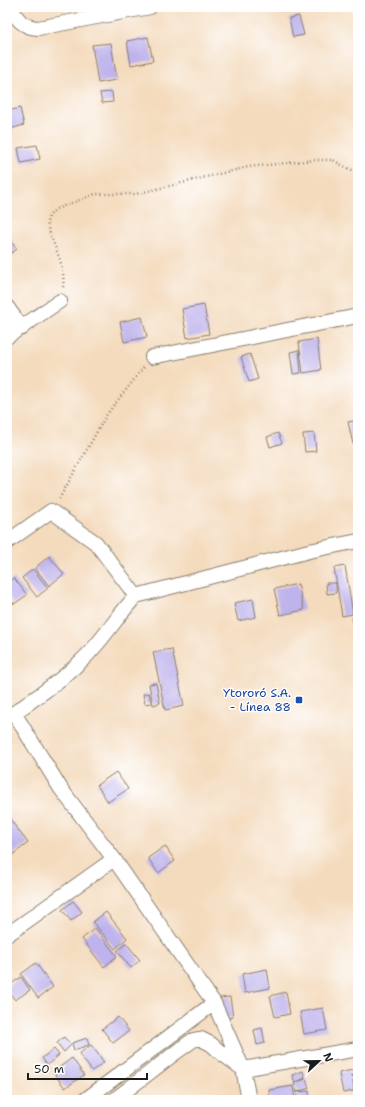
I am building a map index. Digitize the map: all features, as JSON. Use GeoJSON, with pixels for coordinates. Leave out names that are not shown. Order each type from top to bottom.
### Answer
{"type":"FeatureCollection","features":[{"type":"Feature","properties":{"kind":"street"},"geometry":{"type":"LineString","coordinates":[[10,7],[17,19],[28,27],[38,28],[150,7]]}},
{"type":"Feature","properties":{"kind":"street"},"geometry":{"type":"LineString","coordinates":[[7,338],[60,301]]}},
{"type":"Feature","properties":{"kind":"street"},"geometry":{"type":"LineString","coordinates":[[7,307],[22,328]]}},
{"type":"Feature","properties":{"kind":"street"},"geometry":{"type":"LineString","coordinates":[[152,357],[358,316]]}},
{"type":"Feature","properties":{"kind":"street"},"geometry":{"type":"LineString","coordinates":[[7,542],[51,511],[96,543],[136,596]]}},
{"type":"Feature","properties":{"kind":"street"},"geometry":{"type":"LineString","coordinates":[[249,1100],[243,1070],[214,1003],[114,859],[61,789],[10,715],[38,696],[80,663],[107,632],[121,612],[136,596],[309,551],[358,541]]}},
{"type":"Feature","properties":{"kind":"street"},"geometry":{"type":"LineString","coordinates":[[7,935],[114,859]]}},
{"type":"Feature","properties":{"kind":"street"},"geometry":{"type":"LineString","coordinates":[[85,1100],[214,1003]]}},
{"type":"Feature","properties":{"kind":"street"},"geometry":{"type":"LineString","coordinates":[[114,1100],[193,1040],[201,1039],[211,1044],[243,1070],[358,1049]]}},
{"type":"Feature","properties":{"kind":"path"},"geometry":{"type":"LineString","coordinates":[[60,301],[64,281],[61,263],[47,222],[52,212],[60,206],[95,194],[136,194],[248,167],[314,160],[333,160],[358,172]]}},
{"type":"Feature","properties":{"kind":"path"},"geometry":{"type":"LineString","coordinates":[[51,511],[107,414],[152,357]]}},
{"type":"Feature","properties":{"kind":"building"},"geometry":{"type":"Polygon","coordinates":[[[299,16],[304,35],[293,37],[289,18],[299,16]]]}},
{"type":"Feature","properties":{"kind":"building"},"geometry":{"type":"Polygon","coordinates":[[[148,37],[153,61],[131,65],[127,41],[148,37]]]}},
{"type":"Feature","properties":{"kind":"building"},"geometry":{"type":"Polygon","coordinates":[[[111,43],[117,80],[98,83],[92,45],[111,43]]]}},
{"type":"Feature","properties":{"kind":"building"},"geometry":{"type":"Polygon","coordinates":[[[112,92],[113,102],[102,103],[100,93],[112,92]]]}},
{"type":"Feature","properties":{"kind":"building"},"geometry":{"type":"Polygon","coordinates":[[[20,108],[24,125],[10,129],[7,119],[7,111],[20,108]]]}},
{"type":"Feature","properties":{"kind":"building"},"geometry":{"type":"Polygon","coordinates":[[[37,145],[40,159],[21,163],[18,148],[37,145]]]}},
{"type":"Feature","properties":{"kind":"building"},"geometry":{"type":"Polygon","coordinates":[[[10,240],[17,249],[7,256],[7,242],[10,240]]]}},
{"type":"Feature","properties":{"kind":"building"},"geometry":{"type":"Polygon","coordinates":[[[204,305],[209,334],[187,338],[182,309],[204,305]]]}},
{"type":"Feature","properties":{"kind":"building"},"geometry":{"type":"Polygon","coordinates":[[[142,317],[147,337],[124,342],[120,322],[142,317]]]}},
{"type":"Feature","properties":{"kind":"building"},"geometry":{"type":"Polygon","coordinates":[[[317,339],[321,370],[303,373],[299,342],[317,339]]]}},
{"type":"Feature","properties":{"kind":"building"},"geometry":{"type":"Polygon","coordinates":[[[299,350],[301,373],[293,374],[290,352],[299,350]]]}},
{"type":"Feature","properties":{"kind":"building"},"geometry":{"type":"Polygon","coordinates":[[[250,354],[258,379],[249,382],[241,357],[250,354]]]}},
{"type":"Feature","properties":{"kind":"building"},"geometry":{"type":"Polygon","coordinates":[[[358,420],[358,443],[353,444],[348,422],[358,420]]]}},
{"type":"Feature","properties":{"kind":"building"},"geometry":{"type":"Polygon","coordinates":[[[278,433],[282,443],[270,447],[267,437],[278,433]]]}},
{"type":"Feature","properties":{"kind":"building"},"geometry":{"type":"Polygon","coordinates":[[[314,433],[316,451],[305,452],[303,434],[314,433]]]}},
{"type":"Feature","properties":{"kind":"building"},"geometry":{"type":"Polygon","coordinates":[[[49,556],[64,574],[49,586],[35,568],[49,556]]]}},
{"type":"Feature","properties":{"kind":"building"},"geometry":{"type":"Polygon","coordinates":[[[345,566],[353,614],[342,616],[334,568],[345,566]]]}},
{"type":"Feature","properties":{"kind":"building"},"geometry":{"type":"Polygon","coordinates":[[[33,569],[48,588],[37,597],[22,578],[33,569]]]}},
{"type":"Feature","properties":{"kind":"building"},"geometry":{"type":"Polygon","coordinates":[[[14,578],[27,595],[14,604],[7,595],[7,583],[14,578]]]}},
{"type":"Feature","properties":{"kind":"building"},"geometry":{"type":"Polygon","coordinates":[[[326,583],[336,583],[336,593],[327,594],[326,583]]]}},
{"type":"Feature","properties":{"kind":"building"},"geometry":{"type":"Polygon","coordinates":[[[298,584],[304,610],[280,615],[274,589],[298,584]]]}},
{"type":"Feature","properties":{"kind":"building"},"geometry":{"type":"Polygon","coordinates":[[[253,599],[256,617],[238,621],[234,603],[253,599]]]}},
{"type":"Feature","properties":{"kind":"building"},"geometry":{"type":"Polygon","coordinates":[[[358,617],[358,635],[356,636],[352,618],[358,617]]]}},
{"type":"Feature","properties":{"kind":"building"},"geometry":{"type":"Polygon","coordinates":[[[172,649],[184,706],[165,710],[153,652],[172,649]]]}},
{"type":"Feature","properties":{"kind":"building"},"geometry":{"type":"Polygon","coordinates":[[[156,683],[160,703],[153,705],[149,684],[156,683]]]}},
{"type":"Feature","properties":{"kind":"building"},"geometry":{"type":"Polygon","coordinates":[[[149,693],[151,703],[145,704],[143,694],[149,693]]]}},
{"type":"Feature","properties":{"kind":"building"},"geometry":{"type":"Polygon","coordinates":[[[116,772],[128,789],[108,802],[97,785],[116,772]]]}},
{"type":"Feature","properties":{"kind":"building"},"geometry":{"type":"Polygon","coordinates":[[[9,818],[28,843],[7,859],[7,820],[9,818]]]}},
{"type":"Feature","properties":{"kind":"building"},"geometry":{"type":"Polygon","coordinates":[[[165,846],[175,861],[158,873],[148,858],[165,846]]]}},
{"type":"Feature","properties":{"kind":"building"},"geometry":{"type":"Polygon","coordinates":[[[73,901],[82,912],[71,921],[62,910],[73,901]]]}},
{"type":"Feature","properties":{"kind":"building"},"geometry":{"type":"Polygon","coordinates":[[[106,912],[127,938],[115,949],[93,922],[106,912]]]}},
{"type":"Feature","properties":{"kind":"building"},"geometry":{"type":"Polygon","coordinates":[[[95,928],[117,956],[104,967],[82,939],[95,928]]]}},
{"type":"Feature","properties":{"kind":"building"},"geometry":{"type":"Polygon","coordinates":[[[126,943],[140,960],[131,968],[117,951],[126,943]]]}},
{"type":"Feature","properties":{"kind":"building"},"geometry":{"type":"Polygon","coordinates":[[[36,963],[53,987],[38,998],[21,974],[36,963]]]}},
{"type":"Feature","properties":{"kind":"building"},"geometry":{"type":"Polygon","coordinates":[[[267,969],[270,988],[245,993],[242,974],[267,969]]]}},
{"type":"Feature","properties":{"kind":"building"},"geometry":{"type":"Polygon","coordinates":[[[21,977],[30,990],[15,1000],[7,987],[21,977]]]}},
{"type":"Feature","properties":{"kind":"building"},"geometry":{"type":"Polygon","coordinates":[[[286,992],[290,1014],[275,1017],[270,996],[286,992]]]}},
{"type":"Feature","properties":{"kind":"building"},"geometry":{"type":"Polygon","coordinates":[[[230,997],[233,1017],[223,1019],[220,998],[230,997]]]}},
{"type":"Feature","properties":{"kind":"building"},"geometry":{"type":"Polygon","coordinates":[[[323,1008],[327,1030],[304,1034],[300,1012],[323,1008]]]}},
{"type":"Feature","properties":{"kind":"building"},"geometry":{"type":"Polygon","coordinates":[[[118,1017],[129,1031],[113,1043],[102,1029],[118,1017]]]}},
{"type":"Feature","properties":{"kind":"building"},"geometry":{"type":"Polygon","coordinates":[[[262,1028],[265,1043],[257,1045],[254,1030],[262,1028]]]}},
{"type":"Feature","properties":{"kind":"building"},"geometry":{"type":"Polygon","coordinates":[[[64,1037],[71,1045],[64,1052],[57,1043],[64,1037]]]}},
{"type":"Feature","properties":{"kind":"building"},"geometry":{"type":"Polygon","coordinates":[[[87,1038],[89,1045],[74,1050],[72,1043],[87,1038]]]}},
{"type":"Feature","properties":{"kind":"building"},"geometry":{"type":"Polygon","coordinates":[[[91,1045],[104,1062],[92,1071],[79,1054],[91,1045]]]}},
{"type":"Feature","properties":{"kind":"building"},"geometry":{"type":"Polygon","coordinates":[[[54,1049],[59,1055],[47,1065],[42,1058],[54,1049]]]}},
{"type":"Feature","properties":{"kind":"building"},"geometry":{"type":"Polygon","coordinates":[[[72,1058],[84,1075],[65,1088],[53,1072],[72,1058]]]}},
{"type":"Feature","properties":{"kind":"building"},"geometry":{"type":"Polygon","coordinates":[[[357,1069],[358,1073],[351,1077],[358,1075],[358,1092],[355,1093],[353,1081],[354,1091],[343,1093],[339,1073],[357,1069]]]}},
{"type":"Feature","properties":{"kind":"building"},"geometry":{"type":"Polygon","coordinates":[[[303,1071],[305,1078],[295,1082],[292,1075],[303,1071]]]}},
{"type":"Feature","properties":{"kind":"building"},"geometry":{"type":"Polygon","coordinates":[[[306,1079],[309,1088],[297,1092],[294,1083],[306,1079]]]}},
{"type":"Feature","properties":{"kind":"building"},"geometry":{"type":"Polygon","coordinates":[[[293,1086],[295,1100],[270,1100],[269,1090],[293,1086]]]}},
{"type":"Feature","properties":{"kind":"building"},"geometry":{"type":"Polygon","coordinates":[[[309,1091],[310,1100],[297,1100],[297,1092],[309,1091]]]}},
{"type":"Feature","properties":{"kind":"place","name":"Ytororó S.A. - Línea 88"},"geometry":{"type":"Point","coordinates":[299,700]}}]}
